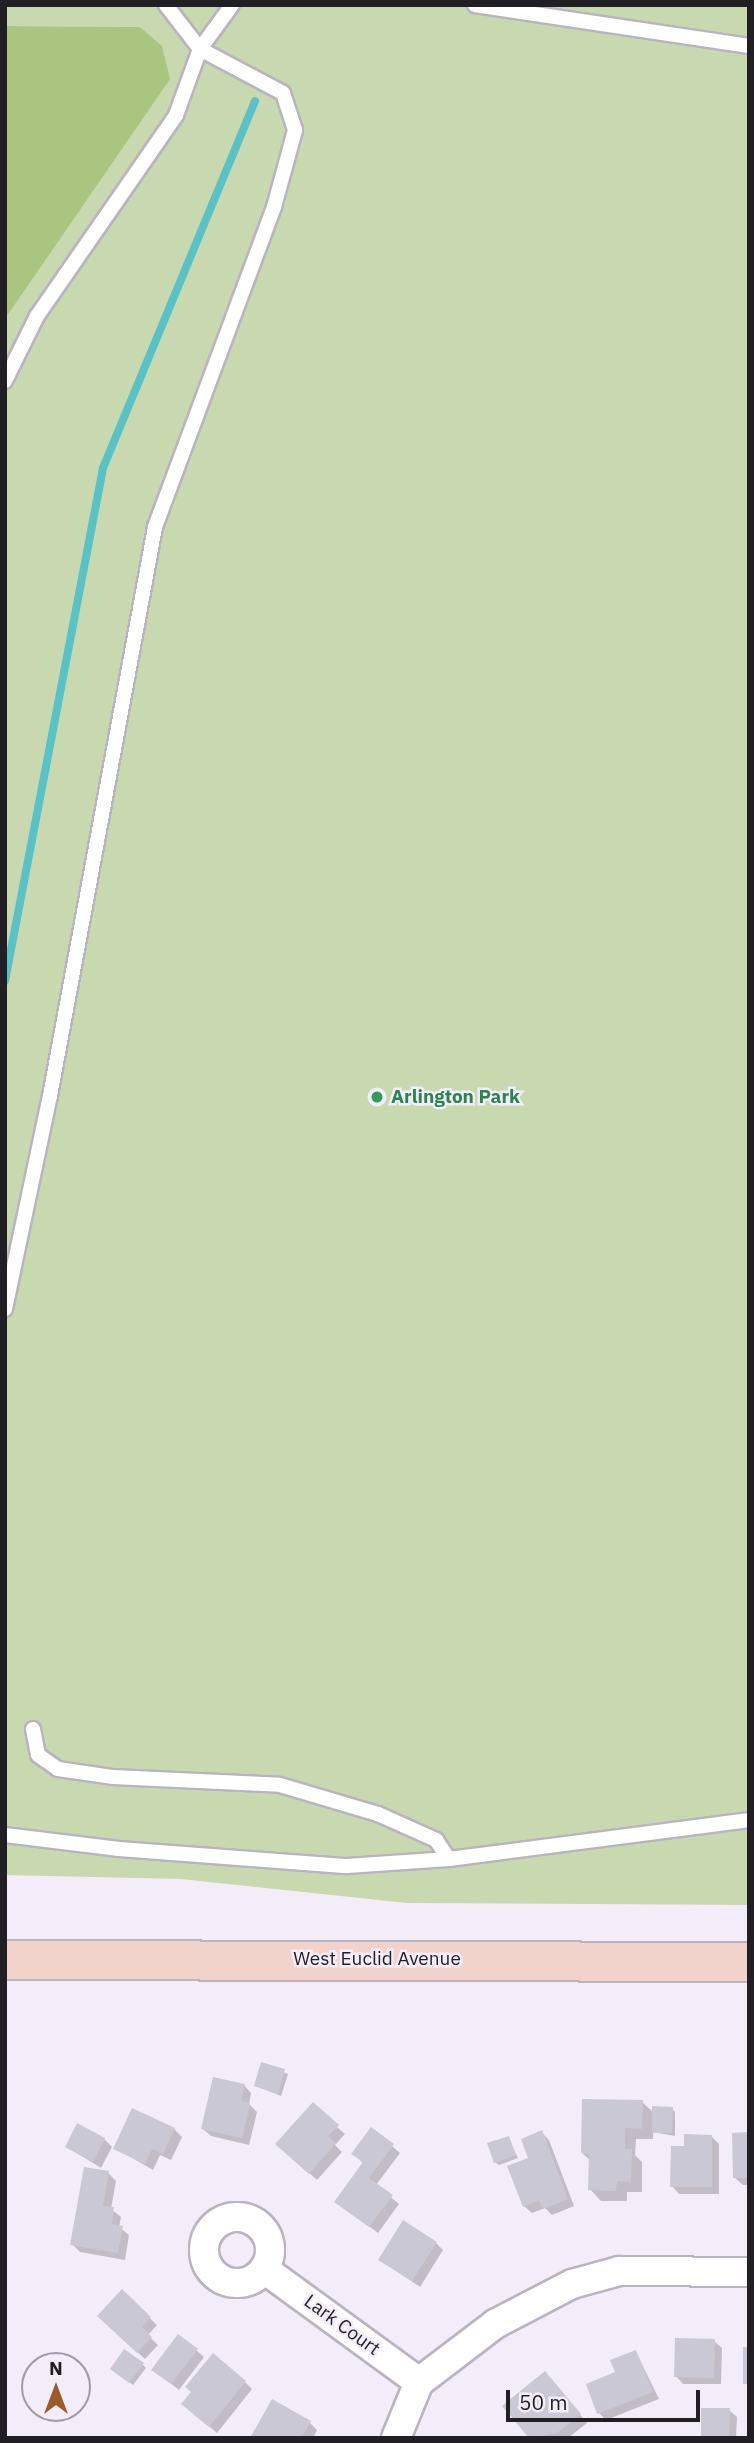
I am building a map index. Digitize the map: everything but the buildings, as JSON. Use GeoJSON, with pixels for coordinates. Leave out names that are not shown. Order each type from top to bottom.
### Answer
{"type":"FeatureCollection","features":[{"type":"Feature","properties":{"kind":"main road","name":"West Euclid Avenue"},"geometry":{"type":"LineString","coordinates":[[5,1960],[749,1962]]}},
{"type":"Feature","properties":{"kind":"street","name":"Lark Court"},"geometry":{"type":"LineString","coordinates":[[264,2269],[419,2382]]}},
{"type":"Feature","properties":{"kind":"street"},"geometry":{"type":"LineString","coordinates":[[396,2438],[419,2382],[495,2324],[572,2284],[619,2271],[749,2272]]}},
{"type":"Feature","properties":{"kind":"lane"},"geometry":{"type":"LineString","coordinates":[[5,1309],[8,1278],[50,1096],[155,527],[274,207],[295,130],[282,93],[200,49],[166,5]]}},
{"type":"Feature","properties":{"kind":"lane"},"geometry":{"type":"LineString","coordinates":[[5,381],[37,316],[176,115],[200,49],[232,5]]}},
{"type":"Feature","properties":{"kind":"lane"},"geometry":{"type":"LineString","coordinates":[[475,5],[749,46]]}},
{"type":"Feature","properties":{"kind":"lane"},"geometry":{"type":"LineString","coordinates":[[33,1729],[38,1755],[58,1769],[113,1777],[280,1785],[378,1814],[436,1840],[449,1859]]}},
{"type":"Feature","properties":{"kind":"lane"},"geometry":{"type":"LineString","coordinates":[[5,1835],[347,1866],[449,1859],[749,1820]]}},
{"type":"Feature","properties":{"kind":"green space","name":"Arlington Park"},"geometry":{"type":"Polygon","coordinates":[[[5,5],[749,5],[749,1905],[407,1903],[181,1879],[5,1875],[5,319],[169,79],[140,27],[5,26],[5,5]]]}},
{"type":"Feature","properties":{"kind":"green space"},"geometry":{"type":"Polygon","coordinates":[[[5,26],[140,27],[162,46],[170,79],[5,319],[5,26]]]}},
{"type":"Feature","properties":{"kind":"waterway"},"geometry":{"type":"LineString","coordinates":[[5,981],[103,468],[255,101]]}},
{"type":"Feature","properties":{"kind":"place","name":"Arlington Park"},"geometry":{"type":"Point","coordinates":[377,1097]}}]}
